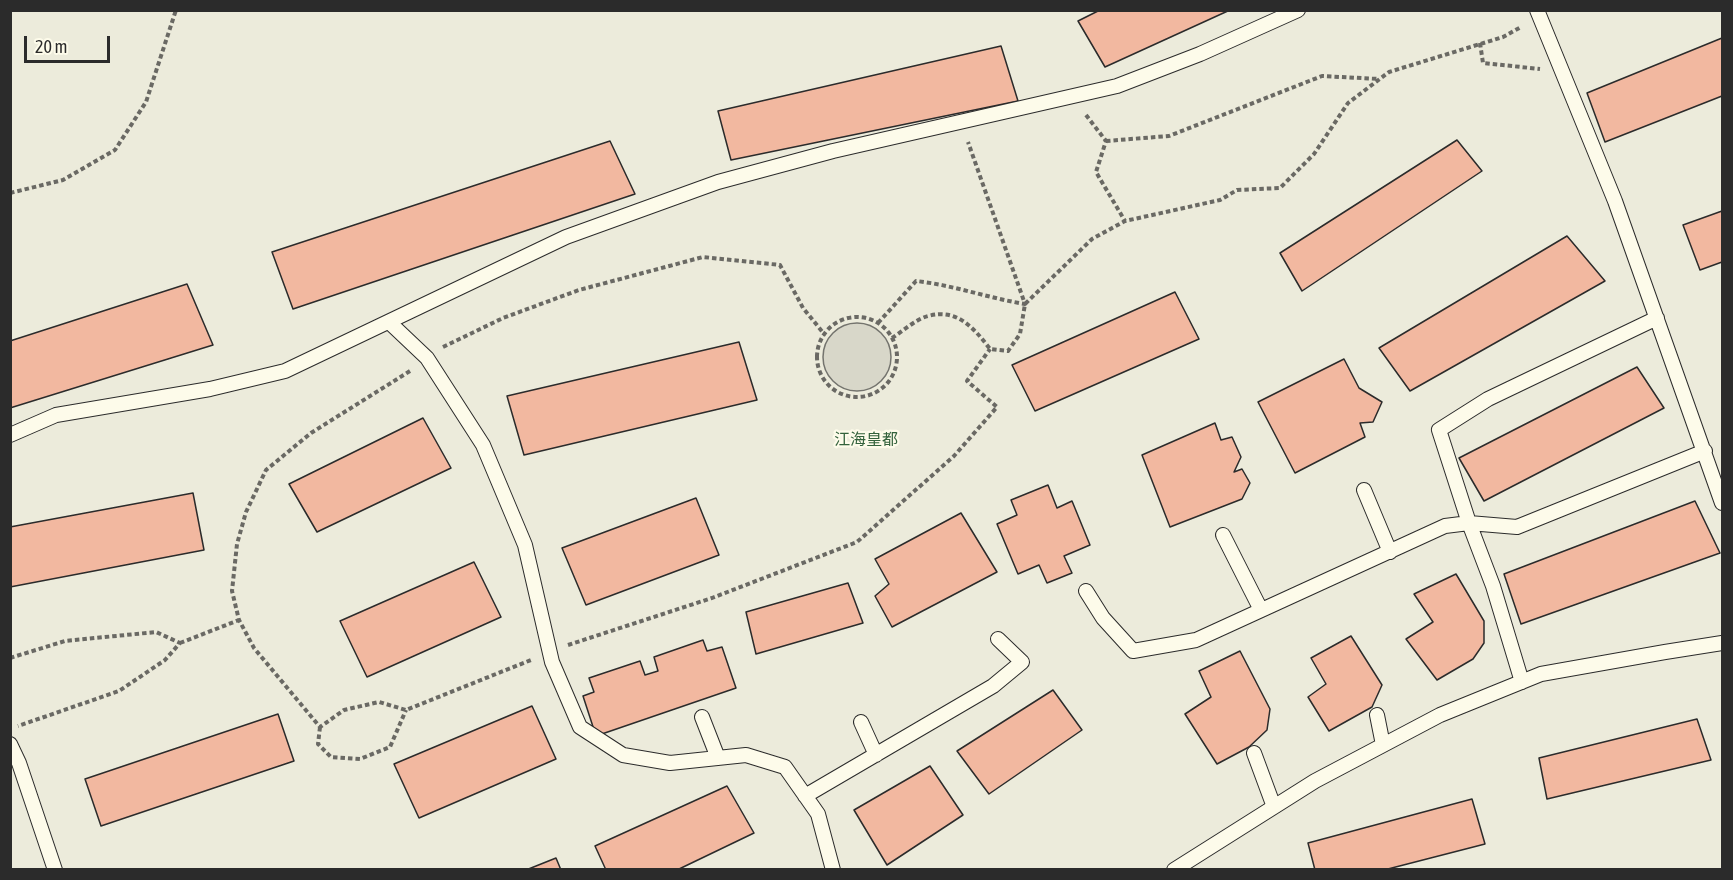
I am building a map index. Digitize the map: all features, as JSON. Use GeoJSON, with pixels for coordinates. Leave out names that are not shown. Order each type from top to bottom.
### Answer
{"type":"FeatureCollection","features":[{"type":"Feature","properties":{"kind":"lane"},"geometry":{"type":"LineString","coordinates":[[10,435],[56,415],[210,389],[285,371],[566,237],[718,182],[833,151],[1117,86],[1200,54],[1298,10]]}},
{"type":"Feature","properties":{"kind":"lane"},"geometry":{"type":"LineString","coordinates":[[1539,14],[1615,201],[1722,503]]}},
{"type":"Feature","properties":{"kind":"lane"},"geometry":{"type":"LineString","coordinates":[[1522,682],[1494,586],[1468,523],[1439,430],[1488,399],[1657,318]]}},
{"type":"Feature","properties":{"kind":"lane"},"geometry":{"type":"LineString","coordinates":[[389,322],[427,358],[483,445],[525,545],[552,662],[579,727],[623,755],[670,763],[746,755],[785,767],[818,814],[833,870]]}},
{"type":"Feature","properties":{"kind":"lane"},"geometry":{"type":"LineString","coordinates":[[1086,591],[1103,618],[1133,651],[1196,640],[1445,526],[1468,523],[1517,527],[1705,451]]}},
{"type":"Feature","properties":{"kind":"lane"},"geometry":{"type":"LineString","coordinates":[[1364,490],[1390,552]]}},
{"type":"Feature","properties":{"kind":"lane"},"geometry":{"type":"LineString","coordinates":[[1223,535],[1261,610]]}},
{"type":"Feature","properties":{"kind":"lane"},"geometry":{"type":"LineString","coordinates":[[805,796],[993,686],[1022,662],[998,639]]}},
{"type":"Feature","properties":{"kind":"lane"},"geometry":{"type":"LineString","coordinates":[[1174,870],[1315,781],[1440,715],[1541,675],[1722,643]]}},
{"type":"Feature","properties":{"kind":"lane"},"geometry":{"type":"LineString","coordinates":[[1377,715],[1383,745]]}},
{"type":"Feature","properties":{"kind":"lane"},"geometry":{"type":"LineString","coordinates":[[702,717],[718,758]]}},
{"type":"Feature","properties":{"kind":"lane"},"geometry":{"type":"LineString","coordinates":[[861,722],[876,755]]}},
{"type":"Feature","properties":{"kind":"lane"},"geometry":{"type":"LineString","coordinates":[[10,744],[19,763],[55,870]]}},
{"type":"Feature","properties":{"kind":"lane"},"geometry":{"type":"LineString","coordinates":[[1254,753],[1275,807]]}},
{"type":"Feature","properties":{"kind":"path"},"geometry":{"type":"LineString","coordinates":[[10,193],[63,180],[114,150],[146,102],[176,10]]}},
{"type":"Feature","properties":{"kind":"path"},"geometry":{"type":"LineString","coordinates":[[1025,304],[1092,240],[1125,221],[1220,200],[1237,190],[1280,188],[1314,154],[1348,103],[1389,72],[1503,37],[1539,14]]}},
{"type":"Feature","properties":{"kind":"path"},"geometry":{"type":"LineString","coordinates":[[1480,43],[1483,63],[1562,70]]}},
{"type":"Feature","properties":{"kind":"path"},"geometry":{"type":"LineString","coordinates":[[1106,141],[1169,136],[1322,76],[1380,79]]}},
{"type":"Feature","properties":{"kind":"path"},"geometry":{"type":"LineString","coordinates":[[1071,97],[1106,141]]}},
{"type":"Feature","properties":{"kind":"path"},"geometry":{"type":"LineString","coordinates":[[892,338],[927,316],[950,313],[974,329],[990,349],[1008,351],[1020,334],[1025,304],[961,122]]}},
{"type":"Feature","properties":{"kind":"path"},"geometry":{"type":"LineString","coordinates":[[1106,141],[1096,171],[1125,221]]}},
{"type":"Feature","properties":{"kind":"path"},"geometry":{"type":"LineString","coordinates":[[406,710],[390,747],[360,759],[331,756],[318,744],[320,727],[254,648],[239,620],[232,591],[237,544],[246,512],[266,470],[311,433],[377,392],[450,342],[579,290],[703,256],[780,265],[803,309],[825,335]]}},
{"type":"Feature","properties":{"kind":"path"},"geometry":{"type":"LineString","coordinates":[[878,323],[916,281],[943,284],[963,291],[1025,304]]}},
{"type":"Feature","properties":{"kind":"path"},"geometry":{"type":"LineString","coordinates":[[851,318],[863,318],[878,323],[892,338],[897,355],[897,363],[891,378],[881,389],[862,397],[840,393],[824,380],[818,361],[818,351],[825,335],[840,321],[851,318]]}},
{"type":"Feature","properties":{"kind":"path"},"geometry":{"type":"LineString","coordinates":[[320,727],[344,710],[379,702],[406,710],[458,688],[520,666],[549,651],[712,598],[857,542],[954,456],[997,406],[967,381],[990,349]]}},
{"type":"Feature","properties":{"kind":"path"},"geometry":{"type":"LineString","coordinates":[[10,729],[119,691],[165,660],[180,643],[239,620]]}},
{"type":"Feature","properties":{"kind":"path"},"geometry":{"type":"LineString","coordinates":[[10,658],[65,641],[156,632],[180,643]]}},
{"type":"Feature","properties":{"kind":"green space","name":"江海皇都"},"geometry":{"type":"Polygon","coordinates":[[[10,11],[1722,11],[1722,869],[11,869],[10,11]]]}},
{"type":"Feature","properties":{"kind":"shaded area"},"geometry":{"type":"Polygon","coordinates":[[[857,323],[870,326],[881,333],[888,344],[891,357],[888,370],[881,381],[870,388],[857,391],[844,388],[833,381],[826,370],[823,357],[826,344],[833,333],[844,326],[857,323]]]}},
{"type":"Feature","properties":{"kind":"building"},"geometry":{"type":"Polygon","coordinates":[[[1100,10],[1230,10],[1105,67],[1078,21],[1100,10]]]}},
{"type":"Feature","properties":{"kind":"building"},"geometry":{"type":"Polygon","coordinates":[[[1722,38],[1722,96],[1605,142],[1587,93],[1722,38]]]}},
{"type":"Feature","properties":{"kind":"building"},"geometry":{"type":"Polygon","coordinates":[[[1001,46],[1018,101],[731,160],[718,111],[1001,46]]]}},
{"type":"Feature","properties":{"kind":"building"},"geometry":{"type":"Polygon","coordinates":[[[1457,140],[1482,171],[1302,291],[1280,253],[1457,140]]]}},
{"type":"Feature","properties":{"kind":"building"},"geometry":{"type":"Polygon","coordinates":[[[610,141],[635,194],[293,309],[272,252],[610,141]]]}},
{"type":"Feature","properties":{"kind":"building"},"geometry":{"type":"Polygon","coordinates":[[[1722,211],[1722,262],[1700,270],[1683,225],[1722,211]]]}},
{"type":"Feature","properties":{"kind":"building"},"geometry":{"type":"Polygon","coordinates":[[[1567,236],[1605,281],[1410,391],[1379,348],[1567,236]]]}},
{"type":"Feature","properties":{"kind":"building"},"geometry":{"type":"Polygon","coordinates":[[[187,284],[213,345],[10,408],[10,341],[187,284]]]}},
{"type":"Feature","properties":{"kind":"building"},"geometry":{"type":"Polygon","coordinates":[[[1175,292],[1199,339],[1035,411],[1012,365],[1175,292]]]}},
{"type":"Feature","properties":{"kind":"building"},"geometry":{"type":"Polygon","coordinates":[[[739,342],[757,400],[524,455],[507,396],[739,342]]]}},
{"type":"Feature","properties":{"kind":"building"},"geometry":{"type":"Polygon","coordinates":[[[1344,359],[1359,388],[1382,402],[1373,422],[1360,423],[1365,437],[1295,473],[1258,402],[1344,359]]]}},
{"type":"Feature","properties":{"kind":"building"},"geometry":{"type":"Polygon","coordinates":[[[1637,367],[1664,408],[1484,501],[1459,458],[1637,367]]]}},
{"type":"Feature","properties":{"kind":"building"},"geometry":{"type":"Polygon","coordinates":[[[423,418],[451,468],[317,532],[289,484],[423,418]]]}},
{"type":"Feature","properties":{"kind":"building"},"geometry":{"type":"Polygon","coordinates":[[[1215,423],[1221,440],[1232,437],[1241,457],[1234,472],[1242,469],[1250,483],[1242,499],[1170,527],[1142,455],[1215,423]]]}},
{"type":"Feature","properties":{"kind":"building"},"geometry":{"type":"Polygon","coordinates":[[[1048,485],[1057,508],[1072,501],[1090,545],[1064,556],[1072,573],[1047,583],[1039,565],[1018,574],[997,524],[1017,515],[1011,500],[1048,485]]]}},
{"type":"Feature","properties":{"kind":"building"},"geometry":{"type":"Polygon","coordinates":[[[193,493],[204,550],[10,587],[10,527],[193,493]]]}},
{"type":"Feature","properties":{"kind":"building"},"geometry":{"type":"Polygon","coordinates":[[[696,498],[719,555],[586,605],[562,548],[696,498]]]}},
{"type":"Feature","properties":{"kind":"building"},"geometry":{"type":"Polygon","coordinates":[[[1695,501],[1720,553],[1521,624],[1504,574],[1695,501]]]}},
{"type":"Feature","properties":{"kind":"building"},"geometry":{"type":"Polygon","coordinates":[[[961,513],[997,572],[892,627],[875,596],[889,584],[875,559],[961,513]]]}},
{"type":"Feature","properties":{"kind":"building"},"geometry":{"type":"Polygon","coordinates":[[[474,562],[501,617],[367,677],[340,621],[474,562]]]}},
{"type":"Feature","properties":{"kind":"building"},"geometry":{"type":"Polygon","coordinates":[[[1456,574],[1484,621],[1484,643],[1473,659],[1437,680],[1406,639],[1433,622],[1414,594],[1456,574]]]}},
{"type":"Feature","properties":{"kind":"building"},"geometry":{"type":"Polygon","coordinates":[[[848,583],[863,623],[756,654],[746,612],[848,583]]]}},
{"type":"Feature","properties":{"kind":"building"},"geometry":{"type":"Polygon","coordinates":[[[1351,636],[1382,685],[1372,707],[1329,731],[1308,697],[1326,684],[1311,658],[1351,636]]]}},
{"type":"Feature","properties":{"kind":"building"},"geometry":{"type":"Polygon","coordinates":[[[703,640],[707,651],[722,647],[736,688],[596,736],[583,696],[594,692],[589,678],[640,661],[645,675],[658,671],[654,657],[703,640]]]}},
{"type":"Feature","properties":{"kind":"building"},"geometry":{"type":"Polygon","coordinates":[[[1240,651],[1270,709],[1267,730],[1249,747],[1217,764],[1185,714],[1211,697],[1199,671],[1240,651]]]}},
{"type":"Feature","properties":{"kind":"building"},"geometry":{"type":"Polygon","coordinates":[[[1053,690],[1082,730],[989,794],[957,751],[1053,690]]]}},
{"type":"Feature","properties":{"kind":"building"},"geometry":{"type":"Polygon","coordinates":[[[532,706],[556,759],[419,818],[394,764],[532,706]]]}},
{"type":"Feature","properties":{"kind":"building"},"geometry":{"type":"Polygon","coordinates":[[[278,714],[294,761],[101,826],[85,779],[278,714]]]}},
{"type":"Feature","properties":{"kind":"building"},"geometry":{"type":"Polygon","coordinates":[[[1697,719],[1711,760],[1547,799],[1539,758],[1697,719]]]}},
{"type":"Feature","properties":{"kind":"building"},"geometry":{"type":"Polygon","coordinates":[[[930,766],[963,815],[887,865],[854,810],[930,766]]]}},
{"type":"Feature","properties":{"kind":"building"},"geometry":{"type":"Polygon","coordinates":[[[727,786],[754,833],[677,870],[606,870],[595,846],[727,786]]]}},
{"type":"Feature","properties":{"kind":"building"},"geometry":{"type":"Polygon","coordinates":[[[1472,799],[1485,844],[1384,870],[1315,870],[1308,843],[1472,799]]]}},
{"type":"Feature","properties":{"kind":"building"},"geometry":{"type":"Polygon","coordinates":[[[556,858],[561,870],[526,870],[556,858]]]}}]}
